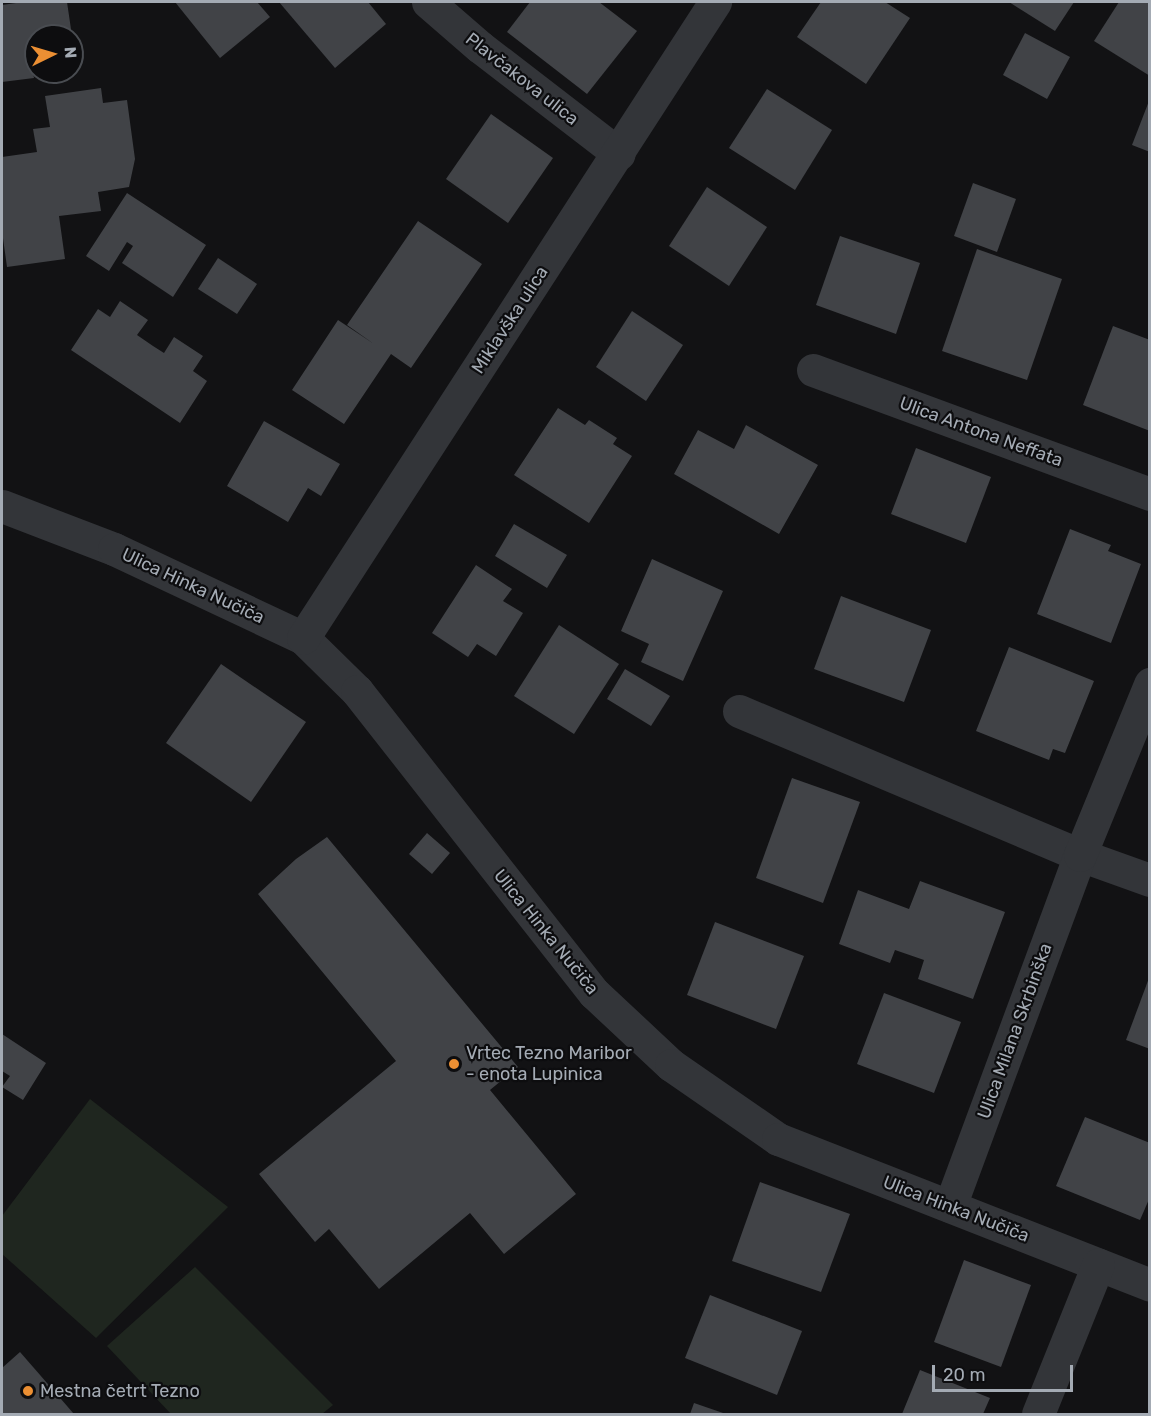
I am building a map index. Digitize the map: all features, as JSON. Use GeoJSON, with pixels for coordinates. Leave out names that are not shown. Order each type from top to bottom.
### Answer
{"type":"FeatureCollection","features":[{"type":"Feature","properties":{"kind":"street","name":"Plavčakova ulica"},"geometry":{"type":"LineString","coordinates":[[428,2],[480,47],[618,154]]}},
{"type":"Feature","properties":{"kind":"street","name":"Miklavška ulica"},"geometry":{"type":"LineString","coordinates":[[303,638],[715,2]]}},
{"type":"Feature","properties":{"kind":"street","name":"Ulica Antona Neffata"},"geometry":{"type":"LineString","coordinates":[[813,370],[1149,494]]}},
{"type":"Feature","properties":{"kind":"street","name":"Ulica Hinka Nučiča"},"geometry":{"type":"LineString","coordinates":[[2,506],[114,549],[303,638],[371,708],[594,993],[671,1065],[778,1140],[1149,1285]]}},
{"type":"Feature","properties":{"kind":"street","name":"Ulica Milana Skrbinška"},"geometry":{"type":"LineString","coordinates":[[950,1206],[1080,855],[1149,684]]}},
{"type":"Feature","properties":{"kind":"street"},"geometry":{"type":"LineString","coordinates":[[739,711],[1080,855],[1149,880]]}},
{"type":"Feature","properties":{"kind":"street"},"geometry":{"type":"LineString","coordinates":[[1038,1414],[1098,1265]]}},
{"type":"Feature","properties":{"kind":"shaded area"},"geometry":{"type":"Polygon","coordinates":[[[90,1099],[228,1207],[96,1338],[2,1254],[2,1216],[90,1099]]]}},
{"type":"Feature","properties":{"kind":"shaded area"},"geometry":{"type":"Polygon","coordinates":[[[195,1267],[333,1405],[322,1414],[171,1414],[107,1346],[195,1267]]]}},
{"type":"Feature","properties":{"kind":"building"},"geometry":{"type":"Polygon","coordinates":[[[23,2],[67,2],[70,24],[24,24],[24,79],[2,82],[2,5],[23,2]]]}},
{"type":"Feature","properties":{"kind":"building"},"geometry":{"type":"Polygon","coordinates":[[[175,2],[257,2],[270,17],[220,58],[175,2]]]}},
{"type":"Feature","properties":{"kind":"building"},"geometry":{"type":"Polygon","coordinates":[[[279,2],[368,2],[386,24],[335,68],[279,2]]]}},
{"type":"Feature","properties":{"kind":"building"},"geometry":{"type":"Polygon","coordinates":[[[530,2],[599,2],[637,31],[587,94],[507,32],[530,2]]]}},
{"type":"Feature","properties":{"kind":"building"},"geometry":{"type":"Polygon","coordinates":[[[821,2],[885,2],[910,18],[866,84],[797,37],[821,2]]]}},
{"type":"Feature","properties":{"kind":"building"},"geometry":{"type":"Polygon","coordinates":[[[1009,2],[1074,2],[1055,31],[1009,2]]]}},
{"type":"Feature","properties":{"kind":"building"},"geometry":{"type":"Polygon","coordinates":[[[1119,2],[1150,2],[1150,76],[1094,41],[1119,2]]]}},
{"type":"Feature","properties":{"kind":"building"},"geometry":{"type":"Polygon","coordinates":[[[1025,33],[1070,57],[1047,99],[1003,75],[1025,33]]]}},
{"type":"Feature","properties":{"kind":"building"},"geometry":{"type":"Polygon","coordinates":[[[101,88],[103,103],[127,100],[135,159],[129,187],[98,192],[101,211],[59,216],[65,259],[7,267],[2,231],[2,157],[37,152],[33,129],[50,127],[45,96],[101,88]]]}},
{"type":"Feature","properties":{"kind":"building"},"geometry":{"type":"Polygon","coordinates":[[[767,89],[832,130],[795,190],[729,148],[767,89]]]}},
{"type":"Feature","properties":{"kind":"building"},"geometry":{"type":"Polygon","coordinates":[[[1150,101],[1150,152],[1132,145],[1150,101]]]}},
{"type":"Feature","properties":{"kind":"building"},"geometry":{"type":"Polygon","coordinates":[[[491,114],[553,158],[508,223],[446,179],[491,114]]]}},
{"type":"Feature","properties":{"kind":"building"},"geometry":{"type":"Polygon","coordinates":[[[973,183],[1016,199],[997,252],[954,236],[973,183]]]}},
{"type":"Feature","properties":{"kind":"building"},"geometry":{"type":"Polygon","coordinates":[[[707,187],[767,227],[729,286],[669,246],[707,187]]]}},
{"type":"Feature","properties":{"kind":"building"},"geometry":{"type":"Polygon","coordinates":[[[127,193],[206,245],[173,297],[122,263],[133,246],[127,242],[109,271],[86,256],[127,193]]]}},
{"type":"Feature","properties":{"kind":"building"},"geometry":{"type":"Polygon","coordinates":[[[418,221],[482,264],[411,368],[391,354],[344,424],[292,390],[338,320],[374,344],[347,325],[418,221]]]}},
{"type":"Feature","properties":{"kind":"building"},"geometry":{"type":"Polygon","coordinates":[[[840,236],[920,263],[896,334],[816,305],[840,236]]]}},
{"type":"Feature","properties":{"kind":"building"},"geometry":{"type":"Polygon","coordinates":[[[977,249],[1062,279],[1027,380],[942,351],[977,249]]]}},
{"type":"Feature","properties":{"kind":"building"},"geometry":{"type":"Polygon","coordinates":[[[218,258],[257,284],[237,314],[198,289],[218,258]]]}},
{"type":"Feature","properties":{"kind":"building"},"geometry":{"type":"Polygon","coordinates":[[[120,301],[148,320],[137,335],[153,346],[164,353],[174,337],[203,356],[193,371],[207,381],[180,423],[71,350],[98,309],[110,317],[120,301]]]}},
{"type":"Feature","properties":{"kind":"building"},"geometry":{"type":"Polygon","coordinates":[[[632,311],[683,345],[646,401],[596,367],[632,311]]]}},
{"type":"Feature","properties":{"kind":"building"},"geometry":{"type":"Polygon","coordinates":[[[1113,326],[1150,340],[1150,431],[1083,405],[1113,326]]]}},
{"type":"Feature","properties":{"kind":"building"},"geometry":{"type":"Polygon","coordinates":[[[558,408],[585,425],[589,420],[617,438],[613,444],[632,456],[589,523],[514,475],[558,408]]]}},
{"type":"Feature","properties":{"kind":"building"},"geometry":{"type":"Polygon","coordinates":[[[264,421],[340,464],[321,496],[308,488],[288,522],[227,486],[264,421]]]}},
{"type":"Feature","properties":{"kind":"building"},"geometry":{"type":"Polygon","coordinates":[[[746,425],[818,465],[779,534],[674,474],[698,430],[734,449],[746,425]]]}},
{"type":"Feature","properties":{"kind":"building"},"geometry":{"type":"Polygon","coordinates":[[[916,448],[991,477],[966,543],[891,514],[916,448]]]}},
{"type":"Feature","properties":{"kind":"building"},"geometry":{"type":"Polygon","coordinates":[[[514,524],[567,555],[547,588],[495,556],[514,524]]]}},
{"type":"Feature","properties":{"kind":"building"},"geometry":{"type":"Polygon","coordinates":[[[1070,529],[1111,545],[1108,551],[1141,564],[1111,643],[1037,614],[1070,529]]]}},
{"type":"Feature","properties":{"kind":"building"},"geometry":{"type":"Polygon","coordinates":[[[652,559],[723,591],[683,681],[641,662],[649,644],[621,631],[652,559]]]}},
{"type":"Feature","properties":{"kind":"building"},"geometry":{"type":"Polygon","coordinates":[[[476,565],[512,589],[503,601],[523,613],[496,656],[477,644],[468,657],[432,633],[476,565]]]}},
{"type":"Feature","properties":{"kind":"building"},"geometry":{"type":"Polygon","coordinates":[[[841,596],[931,630],[904,702],[814,669],[841,596]]]}},
{"type":"Feature","properties":{"kind":"building"},"geometry":{"type":"Polygon","coordinates":[[[559,625],[619,664],[574,734],[514,696],[559,625]]]}},
{"type":"Feature","properties":{"kind":"building"},"geometry":{"type":"Polygon","coordinates":[[[1009,647],[1094,681],[1065,753],[1053,749],[1049,760],[976,731],[1009,647]]]}},
{"type":"Feature","properties":{"kind":"building"},"geometry":{"type":"Polygon","coordinates":[[[221,664],[306,722],[251,802],[166,743],[221,664]]]}},
{"type":"Feature","properties":{"kind":"building"},"geometry":{"type":"Polygon","coordinates":[[[625,669],[670,696],[651,726],[607,699],[625,669]]]}},
{"type":"Feature","properties":{"kind":"building"},"geometry":{"type":"Polygon","coordinates":[[[792,778],[860,802],[823,903],[756,878],[792,778]]]}},
{"type":"Feature","properties":{"kind":"building"},"geometry":{"type":"Polygon","coordinates":[[[427,833],[450,853],[432,874],[409,854],[427,833]]]}},
{"type":"Feature","properties":{"kind":"building","name":"Vrtec Tezno Maribor - enota Lupinica"},"geometry":{"type":"Polygon","coordinates":[[[327,837],[518,1067],[490,1090],[576,1194],[504,1254],[470,1213],[379,1289],[329,1229],[315,1242],[259,1174],[396,1061],[258,894],[296,859],[327,837]]]}},
{"type":"Feature","properties":{"kind":"building"},"geometry":{"type":"Polygon","coordinates":[[[920,881],[1005,912],[973,999],[918,979],[924,960],[895,950],[890,963],[839,944],[858,890],[909,909],[920,881]]]}},
{"type":"Feature","properties":{"kind":"building"},"geometry":{"type":"Polygon","coordinates":[[[715,922],[804,956],[776,1029],[687,995],[715,922]]]}},
{"type":"Feature","properties":{"kind":"building"},"geometry":{"type":"Polygon","coordinates":[[[1150,978],[1150,1049],[1126,1040],[1150,978]]]}},
{"type":"Feature","properties":{"kind":"building"},"geometry":{"type":"Polygon","coordinates":[[[884,993],[961,1022],[934,1093],[857,1064],[884,993]]]}},
{"type":"Feature","properties":{"kind":"building"},"geometry":{"type":"Polygon","coordinates":[[[2,1034],[46,1063],[23,1100],[2,1087],[10,1076],[2,1071],[2,1034]]]}},
{"type":"Feature","properties":{"kind":"building"},"geometry":{"type":"Polygon","coordinates":[[[1085,1117],[1150,1143],[1150,1197],[1140,1220],[1056,1186],[1085,1117]]]}},
{"type":"Feature","properties":{"kind":"building"},"geometry":{"type":"Polygon","coordinates":[[[760,1182],[850,1214],[821,1292],[732,1261],[760,1182]]]}},
{"type":"Feature","properties":{"kind":"building"},"geometry":{"type":"Polygon","coordinates":[[[964,1260],[1031,1285],[1001,1367],[934,1342],[964,1260]]]}},
{"type":"Feature","properties":{"kind":"building"},"geometry":{"type":"Polygon","coordinates":[[[710,1295],[802,1331],[777,1395],[685,1358],[710,1295]]]}},
{"type":"Feature","properties":{"kind":"building","name":"Mestna četrt Tezno"},"geometry":{"type":"Polygon","coordinates":[[[20,1352],[74,1414],[2,1414],[2,1368],[20,1352]]]}},
{"type":"Feature","properties":{"kind":"building"},"geometry":{"type":"Polygon","coordinates":[[[920,1370],[990,1398],[983,1414],[902,1414],[920,1370]]]}},
{"type":"Feature","properties":{"kind":"building"},"geometry":{"type":"Polygon","coordinates":[[[694,1403],[726,1414],[690,1414],[694,1403]]]}},
{"type":"Feature","properties":{"kind":"place","name":"Vrtec Tezno Maribor - enota Lupinica"},"geometry":{"type":"Point","coordinates":[454,1064]}},
{"type":"Feature","properties":{"kind":"place","name":"Mestna četrt Tezno"},"geometry":{"type":"Point","coordinates":[28,1391]}}]}
